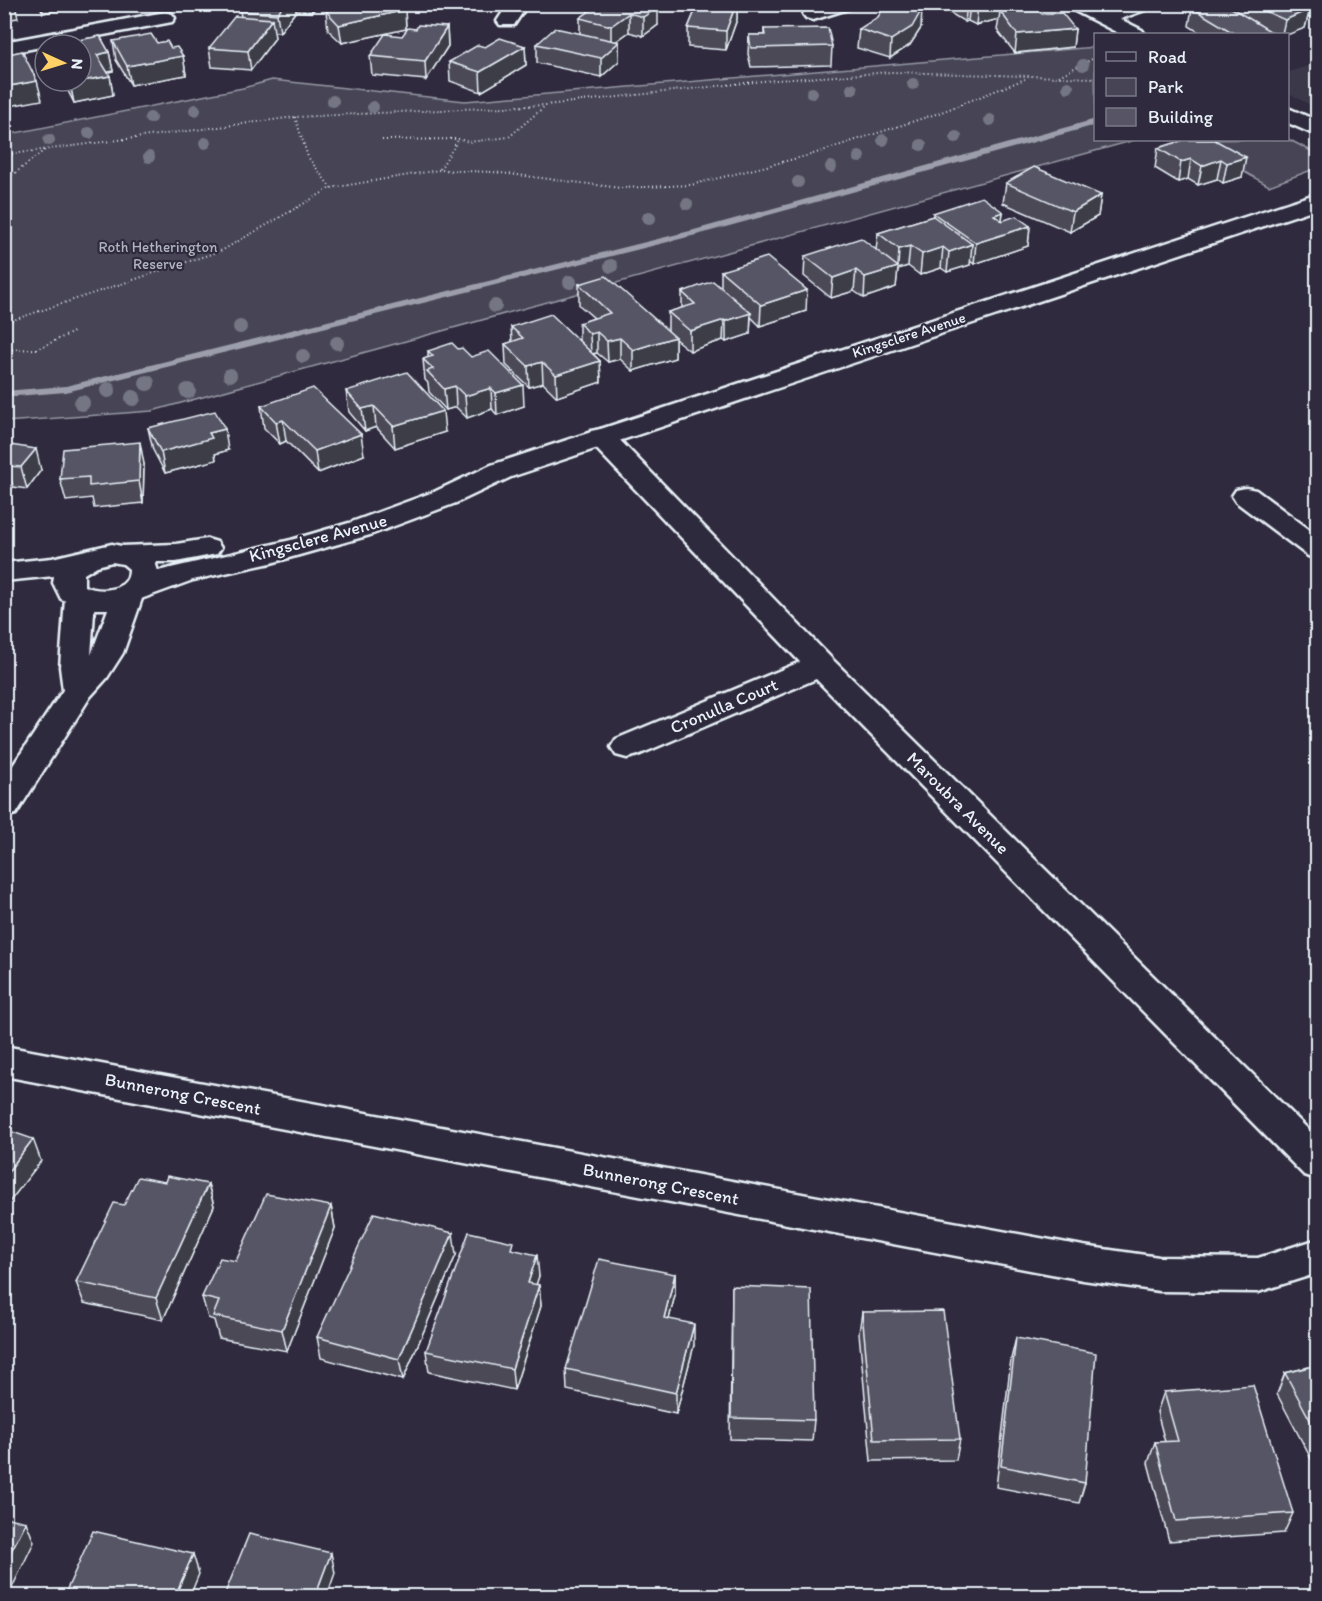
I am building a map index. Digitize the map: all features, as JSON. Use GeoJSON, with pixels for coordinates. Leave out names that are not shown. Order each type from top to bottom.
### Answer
{"type":"FeatureCollection","features":[{"type":"Feature","properties":{"kind":"street"},"geometry":{"type":"LineString","coordinates":[[813,14],[844,4]]}},
{"type":"Feature","properties":{"kind":"street"},"geometry":{"type":"LineString","coordinates":[[1076,4],[1133,33]]}},
{"type":"Feature","properties":{"kind":"street"},"geometry":{"type":"LineString","coordinates":[[1102,18],[1144,4]]}},
{"type":"Feature","properties":{"kind":"street"},"geometry":{"type":"LineString","coordinates":[[4,48],[165,18]]}},
{"type":"Feature","properties":{"kind":"street"},"geometry":{"type":"LineString","coordinates":[[1289,116],[1317,130]]}},
{"type":"Feature","properties":{"kind":"street","name":"Kingsclere Avenue"},"geometry":{"type":"LineString","coordinates":[[124,554],[176,553],[294,529],[449,479],[501,471],[1317,200]]}},
{"type":"Feature","properties":{"kind":"street","name":"Maroubra Avenue"},"geometry":{"type":"LineString","coordinates":[[601,438],[820,665],[1317,1164]]}},
{"type":"Feature","properties":{"kind":"street","name":"Kingsclere Avenue"},"geometry":{"type":"LineString","coordinates":[[130,593],[174,575],[313,543],[394,518],[458,494],[501,471]]}},
{"type":"Feature","properties":{"kind":"street"},"geometry":{"type":"LineString","coordinates":[[1246,496],[1317,549]]}},
{"type":"Feature","properties":{"kind":"street"},"geometry":{"type":"LineString","coordinates":[[4,572],[52,567],[99,555],[124,554],[141,563],[145,570],[144,578],[130,593],[108,653],[79,690],[4,806]]}},
{"type":"Feature","properties":{"kind":"street"},"geometry":{"type":"LineString","coordinates":[[79,597],[71,592],[67,578],[70,571],[87,559]]}},
{"type":"Feature","properties":{"kind":"street"},"geometry":{"type":"LineString","coordinates":[[4,591],[44,592],[104,601],[130,593]]}},
{"type":"Feature","properties":{"kind":"street"},"geometry":{"type":"LineString","coordinates":[[79,597],[81,614],[74,673],[79,690]]}},
{"type":"Feature","properties":{"kind":"street","name":"Cronulla Court"},"geometry":{"type":"LineString","coordinates":[[627,747],[820,665]]}},
{"type":"Feature","properties":{"kind":"street","name":"Bunnerong Crescent"},"geometry":{"type":"LineString","coordinates":[[4,1061],[1083,1263],[1159,1274],[1258,1275],[1317,1256]]}},
{"type":"Feature","properties":{"kind":"path"},"geometry":{"type":"LineString","coordinates":[[1058,76],[1094,58]]}},
{"type":"Feature","properties":{"kind":"path"},"geometry":{"type":"LineString","coordinates":[[4,155],[295,117],[546,105],[763,81],[892,72],[1094,78]]}},
{"type":"Feature","properties":{"kind":"path"},"geometry":{"type":"LineString","coordinates":[[4,323],[223,250],[331,188],[440,170],[493,172],[621,188],[691,185],[810,155],[939,113],[1029,77]]}},
{"type":"Feature","properties":{"kind":"path"},"geometry":{"type":"LineString","coordinates":[[382,140],[469,142],[509,137],[546,105]]}},
{"type":"Feature","properties":{"kind":"path"},"geometry":{"type":"LineString","coordinates":[[295,117],[308,157],[331,188]]}},
{"type":"Feature","properties":{"kind":"path"},"geometry":{"type":"LineString","coordinates":[[440,170],[458,140]]}},
{"type":"Feature","properties":{"kind":"path"},"geometry":{"type":"LineString","coordinates":[[4,177],[14,174],[47,148]]}},
{"type":"Feature","properties":{"kind":"path"},"geometry":{"type":"LineString","coordinates":[[4,350],[37,349],[76,331]]}},
{"type":"Feature","properties":{"kind":"shaded area"},"geometry":{"type":"Polygon","coordinates":[[[1318,63],[1317,109],[1289,94],[1289,72],[1318,63]]]}},
{"type":"Feature","properties":{"kind":"green space","name":"Roth Hetherington Reserve"},"geometry":{"type":"Polygon","coordinates":[[[1094,47],[1094,141],[1131,141],[152,411],[5,422],[5,135],[243,88],[272,80],[465,101],[1094,47]]]}},
{"type":"Feature","properties":{"kind":"green space"},"geometry":{"type":"Polygon","coordinates":[[[1289,140],[1317,154],[1317,168],[1269,186],[1190,141],[1289,140]]]}},
{"type":"Feature","properties":{"kind":"building"},"geometry":{"type":"Polygon","coordinates":[[[245,4],[284,4],[277,14],[240,11],[245,4]]]}},
{"type":"Feature","properties":{"kind":"building"},"geometry":{"type":"Polygon","coordinates":[[[356,4],[398,4],[405,10],[339,25],[326,11],[356,4]]]}},
{"type":"Feature","properties":{"kind":"building"},"geometry":{"type":"Polygon","coordinates":[[[595,4],[649,4],[658,7],[643,17],[629,13],[611,26],[580,18],[598,5],[595,4]]]}},
{"type":"Feature","properties":{"kind":"building"},"geometry":{"type":"Polygon","coordinates":[[[698,4],[736,4],[726,31],[688,28],[698,4]]]}},
{"type":"Feature","properties":{"kind":"building"},"geometry":{"type":"Polygon","coordinates":[[[886,4],[922,9],[912,27],[891,40],[859,29],[878,17],[886,4]]]}},
{"type":"Feature","properties":{"kind":"building"},"geometry":{"type":"Polygon","coordinates":[[[1206,4],[1225,4],[1273,33],[1233,33],[1192,8],[1206,4]]]}},
{"type":"Feature","properties":{"kind":"building"},"geometry":{"type":"Polygon","coordinates":[[[1249,4],[1298,4],[1310,9],[1285,20],[1249,4]]]}},
{"type":"Feature","properties":{"kind":"building"},"geometry":{"type":"Polygon","coordinates":[[[1000,11],[1062,13],[1075,29],[1017,34],[1000,11]]]}},
{"type":"Feature","properties":{"kind":"building"},"geometry":{"type":"Polygon","coordinates":[[[235,16],[272,19],[248,51],[209,48],[235,16]]]}},
{"type":"Feature","properties":{"kind":"building"},"geometry":{"type":"Polygon","coordinates":[[[418,25],[447,27],[425,61],[370,56],[385,34],[402,36],[408,28],[416,29],[418,25]]]}},
{"type":"Feature","properties":{"kind":"building"},"geometry":{"type":"Polygon","coordinates":[[[555,28],[619,42],[601,58],[537,44],[555,28]]]}},
{"type":"Feature","properties":{"kind":"building"},"geometry":{"type":"Polygon","coordinates":[[[828,28],[832,46],[751,48],[749,35],[765,35],[764,29],[828,28]]]}},
{"type":"Feature","properties":{"kind":"building"},"geometry":{"type":"Polygon","coordinates":[[[151,34],[157,43],[167,41],[171,48],[177,47],[183,56],[127,66],[113,41],[151,34]]]}},
{"type":"Feature","properties":{"kind":"building"},"geometry":{"type":"Polygon","coordinates":[[[100,36],[109,52],[97,55],[110,76],[93,79],[93,37],[100,36]]]}},
{"type":"Feature","properties":{"kind":"building"},"geometry":{"type":"Polygon","coordinates":[[[500,38],[525,46],[480,72],[449,62],[478,45],[485,47],[500,38]]]}},
{"type":"Feature","properties":{"kind":"building"},"geometry":{"type":"Polygon","coordinates":[[[22,51],[33,73],[33,82],[4,87],[4,55],[22,51]]]}},
{"type":"Feature","properties":{"kind":"building"},"geometry":{"type":"Polygon","coordinates":[[[1181,141],[1217,141],[1246,157],[1227,163],[1221,159],[1202,166],[1191,159],[1181,162],[1158,148],[1181,141]]]}},
{"type":"Feature","properties":{"kind":"building"},"geometry":{"type":"Polygon","coordinates":[[[1034,167],[1101,195],[1073,212],[1006,183],[1034,167]]]}},
{"type":"Feature","properties":{"kind":"building"},"geometry":{"type":"Polygon","coordinates":[[[982,197],[1003,212],[994,215],[1002,221],[1016,216],[1030,226],[976,243],[933,213],[982,197]]]}},
{"type":"Feature","properties":{"kind":"building"},"geometry":{"type":"Polygon","coordinates":[[[933,216],[972,244],[949,252],[943,247],[922,254],[910,246],[899,249],[878,233],[933,216]]]}},
{"type":"Feature","properties":{"kind":"building"},"geometry":{"type":"Polygon","coordinates":[[[861,238],[898,267],[865,277],[856,270],[833,278],[805,256],[861,238]]]}},
{"type":"Feature","properties":{"kind":"building"},"geometry":{"type":"Polygon","coordinates":[[[767,257],[807,290],[761,305],[721,271],[767,257]]]}},
{"type":"Feature","properties":{"kind":"building"},"geometry":{"type":"Polygon","coordinates":[[[606,276],[675,337],[633,350],[620,338],[607,341],[597,332],[590,334],[579,323],[610,313],[579,284],[606,276]]]}},
{"type":"Feature","properties":{"kind":"building"},"geometry":{"type":"Polygon","coordinates":[[[713,281],[751,313],[690,331],[668,312],[695,304],[682,292],[713,281]]]}},
{"type":"Feature","properties":{"kind":"building"},"geometry":{"type":"Polygon","coordinates":[[[551,314],[600,361],[556,375],[542,362],[528,366],[505,344],[523,338],[511,327],[551,314]]]}},
{"type":"Feature","properties":{"kind":"building"},"geometry":{"type":"Polygon","coordinates":[[[452,343],[458,349],[462,348],[471,357],[489,351],[523,385],[496,393],[491,388],[465,396],[455,386],[444,389],[427,371],[433,369],[423,359],[433,356],[428,351],[452,343]]]}},
{"type":"Feature","properties":{"kind":"building"},"geometry":{"type":"Polygon","coordinates":[[[407,372],[443,411],[393,426],[374,406],[362,409],[346,391],[407,372]]]}},
{"type":"Feature","properties":{"kind":"building"},"geometry":{"type":"Polygon","coordinates":[[[313,388],[361,434],[315,451],[283,420],[276,422],[261,406],[313,388]]]}},
{"type":"Feature","properties":{"kind":"building"},"geometry":{"type":"Polygon","coordinates":[[[215,411],[225,429],[209,433],[212,438],[161,452],[148,428],[215,411]]]}},
{"type":"Feature","properties":{"kind":"building"},"geometry":{"type":"Polygon","coordinates":[[[140,442],[139,481],[89,486],[89,477],[60,479],[63,449],[140,442]]]}},
{"type":"Feature","properties":{"kind":"building"},"geometry":{"type":"Polygon","coordinates":[[[4,444],[36,449],[21,467],[8,466],[4,470],[4,444]]]}},
{"type":"Feature","properties":{"kind":"building"},"geometry":{"type":"Polygon","coordinates":[[[4,1129],[33,1139],[4,1177],[4,1129]]]}},
{"type":"Feature","properties":{"kind":"building"},"geometry":{"type":"Polygon","coordinates":[[[167,1176],[208,1184],[156,1298],[76,1282],[114,1203],[124,1205],[138,1177],[165,1182],[167,1176]]]}},
{"type":"Feature","properties":{"kind":"building"},"geometry":{"type":"Polygon","coordinates":[[[266,1194],[331,1206],[282,1330],[213,1316],[219,1301],[202,1297],[220,1258],[236,1261],[266,1194]]]}},
{"type":"Feature","properties":{"kind":"building"},"geometry":{"type":"Polygon","coordinates":[[[374,1213],[453,1233],[399,1359],[317,1337],[374,1213]]]}},
{"type":"Feature","properties":{"kind":"building"},"geometry":{"type":"Polygon","coordinates":[[[469,1232],[513,1242],[511,1249],[537,1255],[528,1283],[539,1285],[512,1369],[426,1351],[469,1232]]]}},
{"type":"Feature","properties":{"kind":"building"},"geometry":{"type":"Polygon","coordinates":[[[599,1259],[675,1274],[664,1318],[694,1324],[676,1393],[566,1369],[599,1259]]]}},
{"type":"Feature","properties":{"kind":"building"},"geometry":{"type":"Polygon","coordinates":[[[732,1286],[811,1289],[814,1420],[731,1418],[732,1286]]]}},
{"type":"Feature","properties":{"kind":"building"},"geometry":{"type":"Polygon","coordinates":[[[943,1311],[960,1439],[874,1440],[862,1312],[943,1311]]]}},
{"type":"Feature","properties":{"kind":"building"},"geometry":{"type":"Polygon","coordinates":[[[1016,1338],[1096,1353],[1085,1483],[1001,1466],[1016,1338]]]}},
{"type":"Feature","properties":{"kind":"building"},"geometry":{"type":"Polygon","coordinates":[[[1317,1365],[1317,1433],[1285,1373],[1317,1365]]]}},
{"type":"Feature","properties":{"kind":"building"},"geometry":{"type":"Polygon","coordinates":[[[1253,1385],[1293,1513],[1176,1521],[1155,1442],[1178,1441],[1164,1392],[1253,1385]]]}},
{"type":"Feature","properties":{"kind":"building"},"geometry":{"type":"Polygon","coordinates":[[[4,1517],[26,1522],[4,1565],[4,1517]]]}},
{"type":"Feature","properties":{"kind":"building"},"geometry":{"type":"Polygon","coordinates":[[[93,1531],[193,1554],[175,1596],[64,1596],[93,1531]]]}},
{"type":"Feature","properties":{"kind":"building"},"geometry":{"type":"Polygon","coordinates":[[[249,1534],[331,1553],[315,1596],[224,1596],[249,1534]]]}},
{"type":"Feature","properties":{"kind":"waterway"},"geometry":{"type":"LineString","coordinates":[[4,394],[66,389],[697,232],[1094,123]]}}]}
